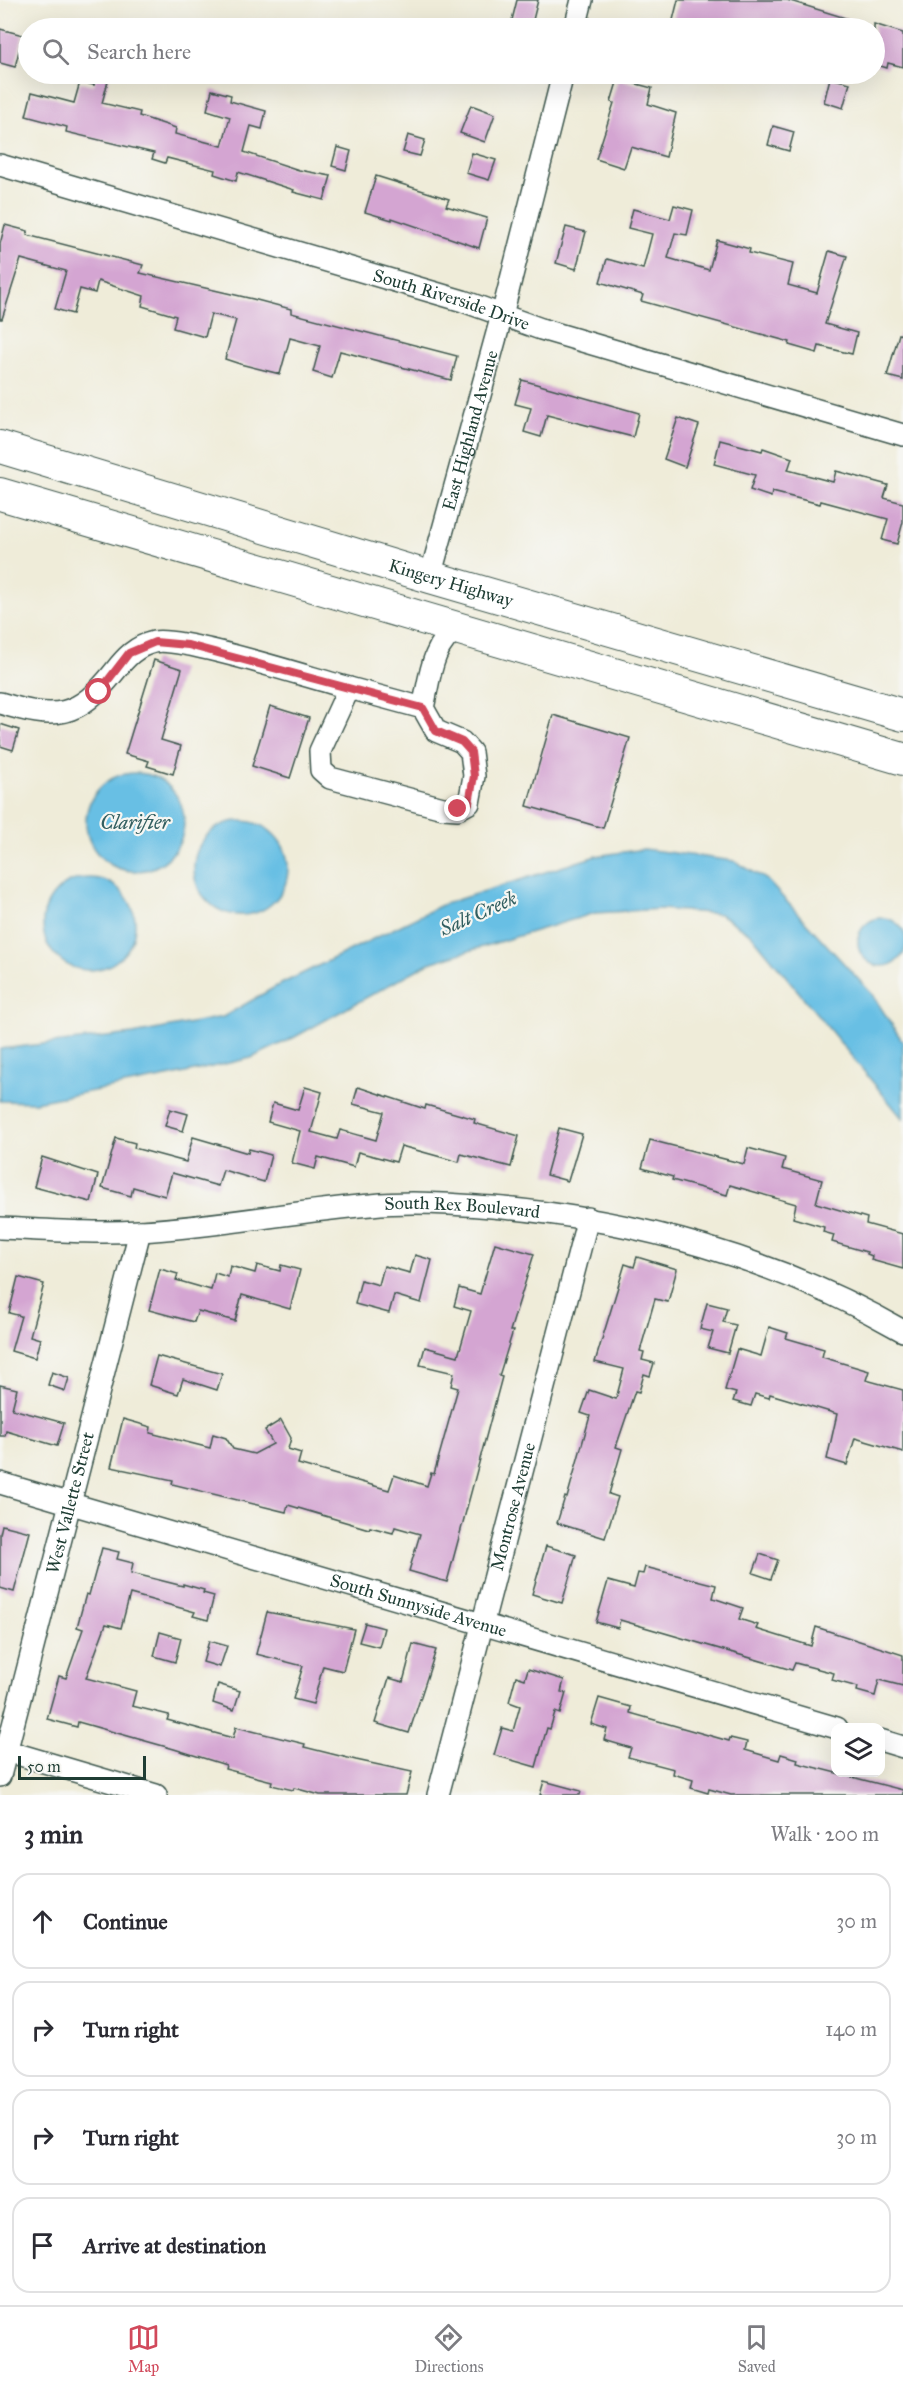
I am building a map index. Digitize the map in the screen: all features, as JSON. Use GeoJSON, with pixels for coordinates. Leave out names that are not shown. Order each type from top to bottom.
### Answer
{"type":"FeatureCollection","features":[{"type":"Feature","properties":{"kind":"highway","name":"Kingery Highway"},"geometry":{"type":"LineString","coordinates":[[0,447],[430,578],[903,715]]}},
{"type":"Feature","properties":{"kind":"highway"},"geometry":{"type":"LineString","coordinates":[[0,494],[903,759]]}},
{"type":"Feature","properties":{"kind":"street"},"geometry":{"type":"LineString","coordinates":[[578,18],[582,0]]}},
{"type":"Feature","properties":{"kind":"street","name":"East Highland Avenue"},"geometry":{"type":"LineString","coordinates":[[430,578],[502,315],[561,84]]}},
{"type":"Feature","properties":{"kind":"street","name":"South Riverside Drive"},"geometry":{"type":"LineString","coordinates":[[0,165],[463,301],[541,329],[903,435]]}},
{"type":"Feature","properties":{"kind":"street"},"geometry":{"type":"LineString","coordinates":[[349,688],[320,751],[321,770],[330,778],[442,808],[458,809],[469,803],[473,791],[471,752],[462,742],[436,731],[423,708],[438,647],[447,635],[458,628]]}},
{"type":"Feature","properties":{"kind":"street"},"geometry":{"type":"LineString","coordinates":[[0,703],[53,715],[76,708],[99,692],[129,653],[155,642],[188,645],[423,708]]}},
{"type":"Feature","properties":{"kind":"street","name":"South Rex Boulevard"},"geometry":{"type":"LineString","coordinates":[[0,1228],[140,1231],[382,1204],[461,1205],[588,1218],[659,1234],[762,1266],[839,1298],[903,1331]]}},
{"type":"Feature","properties":{"kind":"street","name":"Montrose Avenue"},"geometry":{"type":"LineString","coordinates":[[438,1795],[588,1218]]}},
{"type":"Feature","properties":{"kind":"street","name":"West Vallette Street"},"geometry":{"type":"LineString","coordinates":[[0,1776],[3,1750],[71,1503],[140,1231]]}},
{"type":"Feature","properties":{"kind":"street","name":"South Sunnyside Avenue"},"geometry":{"type":"LineString","coordinates":[[0,1483],[831,1726]]}},
{"type":"Feature","properties":{"kind":"street"},"geometry":{"type":"LineString","coordinates":[[885,1742],[903,1747]]}},
{"type":"Feature","properties":{"kind":"street"},"geometry":{"type":"LineString","coordinates":[[3,1750],[156,1795]]}},
{"type":"Feature","properties":{"kind":"water","name":"Clarifier"},"geometry":{"type":"Polygon","coordinates":[[[135,773],[145,774],[162,781],[176,795],[183,812],[183,832],[176,849],[162,863],[145,870],[135,871],[125,870],[108,863],[94,849],[87,832],[86,822],[87,812],[94,795],[108,781],[125,774],[135,773]]]}},
{"type":"Feature","properties":{"kind":"water","name":"Clarifier"},"geometry":{"type":"Polygon","coordinates":[[[241,821],[259,825],[274,835],[284,850],[288,868],[284,886],[274,901],[259,911],[241,915],[223,911],[208,901],[198,886],[194,868],[198,850],[208,835],[223,825],[241,821]]]}},
{"type":"Feature","properties":{"kind":"water","name":"Salt Creek"},"geometry":{"type":"Polygon","coordinates":[[[644,849],[734,861],[766,879],[872,994],[903,1042],[903,1119],[752,935],[720,914],[661,909],[595,913],[429,963],[293,1038],[251,1058],[172,1076],[35,1102],[0,1101],[0,1049],[133,1034],[223,1017],[275,987],[444,904],[596,856],[644,849]]]}},
{"type":"Feature","properties":{"kind":"water","name":"Clarifier"},"geometry":{"type":"Polygon","coordinates":[[[89,878],[107,882],[121,892],[131,906],[135,924],[131,942],[121,956],[107,966],[89,970],[71,966],[57,956],[47,942],[43,924],[47,906],[57,892],[71,882],[89,878]]]}},
{"type":"Feature","properties":{"kind":"water"},"geometry":{"type":"Polygon","coordinates":[[[877,918],[887,918],[902,929],[904,951],[895,962],[887,966],[877,966],[862,955],[858,947],[858,937],[869,922],[877,918]]]}},
{"type":"Feature","properties":{"kind":"building"},"geometry":{"type":"Polygon","coordinates":[[[517,0],[538,0],[534,18],[512,18],[517,0]]]}},
{"type":"Feature","properties":{"kind":"building"},"geometry":{"type":"Polygon","coordinates":[[[678,0],[787,0],[846,18],[674,18],[678,0]]]}},
{"type":"Feature","properties":{"kind":"building"},"geometry":{"type":"Polygon","coordinates":[[[885,27],[903,33],[903,67],[888,63],[887,68],[885,67],[885,27]]]}},
{"type":"Feature","properties":{"kind":"building"},"geometry":{"type":"Polygon","coordinates":[[[0,29],[18,34],[18,55],[15,67],[0,63],[0,29]]]}},
{"type":"Feature","properties":{"kind":"building"},"geometry":{"type":"Polygon","coordinates":[[[79,84],[107,84],[102,103],[140,112],[139,116],[176,128],[175,134],[222,146],[230,117],[207,110],[212,90],[231,95],[230,101],[266,111],[262,129],[251,126],[244,152],[299,170],[331,176],[324,200],[293,192],[294,190],[238,172],[236,181],[214,174],[215,170],[167,158],[165,163],[152,159],[154,153],[66,132],[67,127],[26,116],[32,92],[74,103],[79,84]]]}},
{"type":"Feature","properties":{"kind":"building"},"geometry":{"type":"Polygon","coordinates":[[[616,84],[637,84],[652,88],[648,104],[676,113],[666,157],[631,147],[624,168],[596,159],[614,103],[611,102],[616,84]]]}},
{"type":"Feature","properties":{"kind":"building"},"geometry":{"type":"Polygon","coordinates":[[[828,84],[850,84],[843,108],[824,102],[828,84]]]}},
{"type":"Feature","properties":{"kind":"building"},"geometry":{"type":"Polygon","coordinates":[[[471,105],[495,114],[485,142],[460,133],[471,105]]]}},
{"type":"Feature","properties":{"kind":"building"},"geometry":{"type":"Polygon","coordinates":[[[773,126],[794,132],[789,151],[768,145],[773,126]]]}},
{"type":"Feature","properties":{"kind":"building"},"geometry":{"type":"Polygon","coordinates":[[[408,135],[425,140],[420,156],[403,152],[408,135]]]}},
{"type":"Feature","properties":{"kind":"building"},"geometry":{"type":"Polygon","coordinates":[[[337,147],[351,151],[346,170],[332,166],[337,147]]]}},
{"type":"Feature","properties":{"kind":"building"},"geometry":{"type":"Polygon","coordinates":[[[472,153],[496,160],[489,180],[466,173],[472,153]]]}},
{"type":"Feature","properties":{"kind":"building"},"geometry":{"type":"Polygon","coordinates":[[[376,176],[449,199],[446,206],[487,218],[479,248],[392,218],[392,220],[365,212],[376,176]]]}},
{"type":"Feature","properties":{"kind":"building"},"geometry":{"type":"Polygon","coordinates":[[[674,205],[693,210],[687,235],[675,233],[668,258],[709,270],[717,240],[750,249],[749,253],[793,264],[788,285],[817,293],[829,251],[847,256],[825,324],[857,333],[852,354],[819,346],[817,353],[789,345],[790,342],[641,301],[643,295],[600,282],[607,259],[643,269],[652,234],[628,228],[633,209],[670,219],[674,205]]]}},
{"type":"Feature","properties":{"kind":"building"},"geometry":{"type":"Polygon","coordinates":[[[5,225],[28,231],[27,235],[143,265],[140,273],[253,299],[291,309],[291,313],[457,356],[451,380],[340,351],[332,378],[313,372],[320,346],[290,338],[280,374],[240,364],[225,359],[236,320],[211,314],[205,337],[173,328],[176,316],[142,306],[144,296],[98,281],[95,293],[80,289],[73,314],[55,309],[66,271],[21,259],[2,319],[0,319],[0,244],[5,225]]]}},
{"type":"Feature","properties":{"kind":"building"},"geometry":{"type":"Polygon","coordinates":[[[566,227],[586,232],[576,269],[556,263],[566,227]]]}},
{"type":"Feature","properties":{"kind":"building"},"geometry":{"type":"Polygon","coordinates":[[[899,334],[903,335],[903,380],[887,376],[899,334]]]}},
{"type":"Feature","properties":{"kind":"building"},"geometry":{"type":"Polygon","coordinates":[[[522,380],[639,413],[633,437],[547,415],[541,437],[524,432],[531,408],[515,404],[522,380]]]}},
{"type":"Feature","properties":{"kind":"building"},"geometry":{"type":"Polygon","coordinates":[[[678,418],[699,425],[685,467],[664,459],[678,418]]]}},
{"type":"Feature","properties":{"kind":"building"},"geometry":{"type":"Polygon","coordinates":[[[720,440],[762,451],[763,448],[792,458],[788,470],[833,482],[836,471],[888,485],[884,498],[903,503],[903,522],[897,544],[882,540],[888,519],[821,501],[820,504],[772,492],[771,497],[750,490],[755,475],[714,464],[720,440]]]}},
{"type":"Feature","properties":{"kind":"building"},"geometry":{"type":"Polygon","coordinates":[[[154,660],[182,669],[161,740],[181,746],[173,774],[147,766],[149,761],[125,754],[154,660]]]}},
{"type":"Feature","properties":{"kind":"building"},"geometry":{"type":"Polygon","coordinates":[[[270,706],[309,718],[290,778],[252,766],[270,706]]]}},
{"type":"Feature","properties":{"kind":"building"},"geometry":{"type":"Polygon","coordinates":[[[553,715],[630,738],[603,828],[527,806],[553,715]]]}},
{"type":"Feature","properties":{"kind":"building"},"geometry":{"type":"Polygon","coordinates":[[[0,724],[19,730],[13,750],[0,746],[0,724]]]}},
{"type":"Feature","properties":{"kind":"building"},"geometry":{"type":"Polygon","coordinates":[[[305,1087],[322,1092],[311,1132],[337,1139],[340,1130],[376,1140],[384,1112],[353,1104],[358,1087],[425,1109],[426,1105],[475,1119],[474,1123],[519,1136],[511,1167],[461,1154],[459,1162],[401,1146],[396,1162],[358,1152],[354,1167],[318,1157],[315,1169],[292,1163],[300,1131],[268,1122],[273,1103],[298,1110],[305,1087]]]}},
{"type":"Feature","properties":{"kind":"building"},"geometry":{"type":"Polygon","coordinates":[[[170,1109],[188,1114],[183,1131],[165,1126],[170,1109]]]}},
{"type":"Feature","properties":{"kind":"building"},"geometry":{"type":"Polygon","coordinates":[[[559,1128],[582,1134],[568,1181],[546,1175],[559,1128]]]}},
{"type":"Feature","properties":{"kind":"building"},"geometry":{"type":"Polygon","coordinates":[[[193,1137],[248,1153],[249,1149],[271,1155],[264,1182],[223,1170],[218,1186],[172,1173],[165,1196],[133,1187],[131,1196],[102,1188],[116,1138],[135,1143],[134,1148],[186,1162],[193,1137]]]}},
{"type":"Feature","properties":{"kind":"building"},"geometry":{"type":"Polygon","coordinates":[[[650,1140],[744,1164],[748,1148],[785,1158],[782,1169],[822,1180],[816,1203],[867,1218],[866,1224],[903,1234],[903,1269],[871,1260],[872,1256],[867,1252],[832,1242],[834,1235],[823,1232],[824,1227],[793,1218],[796,1204],[730,1185],[727,1195],[672,1180],[673,1177],[642,1168],[650,1140]]]}},
{"type":"Feature","properties":{"kind":"building"},"geometry":{"type":"Polygon","coordinates":[[[42,1157],[98,1175],[91,1202],[34,1187],[42,1157]]]}},
{"type":"Feature","properties":{"kind":"building"},"geometry":{"type":"Polygon","coordinates":[[[495,1243],[534,1254],[510,1331],[513,1331],[499,1376],[502,1377],[447,1582],[409,1571],[420,1534],[395,1527],[393,1533],[370,1527],[369,1529],[288,1505],[286,1512],[172,1484],[173,1480],[111,1467],[123,1419],[151,1427],[150,1433],[210,1448],[213,1434],[226,1438],[233,1449],[254,1454],[273,1444],[265,1430],[281,1420],[291,1438],[288,1449],[301,1453],[298,1464],[389,1490],[394,1475],[427,1486],[431,1473],[434,1474],[458,1388],[451,1386],[454,1373],[420,1365],[425,1347],[458,1356],[471,1311],[454,1306],[459,1288],[480,1294],[495,1243]]]}},
{"type":"Feature","properties":{"kind":"building"},"geometry":{"type":"Polygon","coordinates":[[[415,1255],[432,1260],[421,1303],[394,1295],[389,1313],[355,1304],[361,1280],[379,1285],[384,1266],[410,1273],[415,1255]]]}},
{"type":"Feature","properties":{"kind":"building"},"geometry":{"type":"Polygon","coordinates":[[[637,1257],[677,1269],[668,1302],[655,1299],[640,1351],[644,1352],[642,1360],[654,1363],[650,1376],[644,1374],[639,1392],[635,1391],[616,1447],[622,1449],[609,1494],[618,1497],[605,1538],[557,1523],[565,1497],[567,1498],[590,1416],[581,1413],[589,1390],[616,1399],[624,1369],[595,1362],[625,1264],[634,1267],[637,1257]]]}},
{"type":"Feature","properties":{"kind":"building"},"geometry":{"type":"Polygon","coordinates":[[[257,1265],[280,1271],[281,1265],[300,1270],[290,1309],[242,1295],[235,1321],[198,1311],[194,1322],[149,1310],[160,1269],[178,1274],[176,1280],[211,1290],[215,1273],[228,1277],[230,1266],[255,1273],[257,1265]]]}},
{"type":"Feature","properties":{"kind":"building"},"geometry":{"type":"Polygon","coordinates":[[[18,1277],[44,1284],[30,1336],[40,1339],[35,1358],[11,1351],[21,1316],[9,1313],[18,1277]]]}},
{"type":"Feature","properties":{"kind":"building"},"geometry":{"type":"Polygon","coordinates":[[[707,1303],[727,1308],[723,1322],[736,1325],[728,1353],[708,1348],[713,1332],[700,1329],[707,1303]]]}},
{"type":"Feature","properties":{"kind":"building"},"geometry":{"type":"Polygon","coordinates":[[[769,1327],[788,1333],[786,1338],[824,1349],[822,1357],[869,1371],[866,1380],[903,1390],[903,1452],[855,1438],[847,1465],[827,1459],[837,1414],[770,1394],[769,1398],[755,1394],[751,1406],[733,1401],[736,1393],[725,1390],[737,1349],[761,1356],[769,1327]]]}},
{"type":"Feature","properties":{"kind":"building"},"geometry":{"type":"Polygon","coordinates":[[[157,1356],[222,1374],[217,1390],[183,1379],[178,1394],[149,1385],[157,1356]]]}},
{"type":"Feature","properties":{"kind":"building"},"geometry":{"type":"Polygon","coordinates":[[[52,1372],[69,1378],[65,1391],[48,1385],[52,1372]]]}},
{"type":"Feature","properties":{"kind":"building"},"geometry":{"type":"Polygon","coordinates":[[[0,1385],[17,1389],[12,1409],[64,1423],[57,1446],[6,1431],[5,1436],[0,1436],[0,1385]]]}},
{"type":"Feature","properties":{"kind":"building"},"geometry":{"type":"Polygon","coordinates":[[[2,1525],[30,1532],[14,1592],[0,1588],[2,1525]]]}},
{"type":"Feature","properties":{"kind":"building"},"geometry":{"type":"Polygon","coordinates":[[[546,1546],[576,1555],[562,1603],[532,1594],[546,1546]]]}},
{"type":"Feature","properties":{"kind":"building"},"geometry":{"type":"Polygon","coordinates":[[[102,1548],[119,1552],[117,1559],[133,1563],[131,1573],[183,1586],[183,1584],[204,1590],[203,1593],[214,1596],[208,1620],[193,1616],[195,1612],[130,1594],[121,1628],[106,1624],[86,1678],[136,1691],[132,1706],[169,1715],[167,1720],[233,1738],[236,1727],[305,1744],[304,1747],[412,1772],[406,1795],[320,1795],[294,1788],[293,1790],[271,1785],[272,1781],[225,1769],[226,1765],[174,1749],[78,1722],[77,1727],[47,1719],[59,1676],[66,1678],[83,1629],[77,1627],[102,1548]]]}},
{"type":"Feature","properties":{"kind":"building"},"geometry":{"type":"Polygon","coordinates":[[[760,1554],[778,1560],[771,1579],[753,1573],[760,1554]]]}},
{"type":"Feature","properties":{"kind":"building"},"geometry":{"type":"Polygon","coordinates":[[[645,1567],[716,1585],[713,1598],[743,1608],[739,1619],[758,1625],[756,1629],[811,1646],[816,1627],[903,1655],[903,1686],[879,1680],[875,1696],[857,1691],[858,1687],[832,1680],[834,1673],[795,1663],[792,1670],[620,1620],[618,1628],[596,1622],[608,1581],[634,1588],[638,1573],[643,1574],[645,1567]]]}},
{"type":"Feature","properties":{"kind":"building"},"geometry":{"type":"Polygon","coordinates":[[[267,1612],[354,1629],[343,1671],[323,1666],[313,1704],[293,1699],[303,1666],[256,1654],[267,1612]]]}},
{"type":"Feature","properties":{"kind":"building"},"geometry":{"type":"Polygon","coordinates":[[[365,1623],[384,1628],[379,1647],[359,1642],[365,1623]]]}},
{"type":"Feature","properties":{"kind":"building"},"geometry":{"type":"Polygon","coordinates":[[[160,1632],[181,1638],[175,1662],[154,1656],[160,1632]]]}},
{"type":"Feature","properties":{"kind":"building"},"geometry":{"type":"Polygon","coordinates":[[[209,1641],[227,1646],[220,1667],[203,1662],[209,1641]]]}},
{"type":"Feature","properties":{"kind":"building"},"geometry":{"type":"Polygon","coordinates":[[[413,1644],[436,1650],[409,1733],[375,1723],[389,1678],[403,1682],[413,1644]]]}},
{"type":"Feature","properties":{"kind":"building"},"geometry":{"type":"Polygon","coordinates":[[[528,1669],[564,1680],[561,1692],[566,1693],[560,1714],[555,1712],[550,1729],[547,1728],[536,1767],[494,1755],[502,1728],[513,1731],[520,1706],[509,1702],[516,1676],[525,1679],[528,1669]]]}},
{"type":"Feature","properties":{"kind":"building"},"geometry":{"type":"Polygon","coordinates":[[[218,1684],[240,1691],[234,1710],[213,1703],[218,1684]]]}},
{"type":"Feature","properties":{"kind":"building"},"geometry":{"type":"Polygon","coordinates":[[[599,1698],[631,1707],[630,1713],[729,1741],[730,1738],[747,1742],[745,1750],[779,1760],[781,1754],[798,1759],[797,1763],[831,1772],[831,1777],[852,1777],[903,1790],[903,1795],[731,1795],[709,1789],[708,1793],[691,1788],[693,1780],[673,1774],[674,1769],[628,1757],[631,1748],[604,1740],[607,1729],[591,1724],[599,1698]]]}},
{"type":"Feature","properties":{"kind":"building"},"geometry":{"type":"Polygon","coordinates":[[[544,1781],[581,1791],[580,1795],[540,1795],[544,1781]]]}},
{"type":"Feature","properties":{"kind":"route"},"geometry":{"type":"LineString","coordinates":[[99,692],[129,653],[155,642],[188,645],[423,708],[436,731],[462,742],[471,752],[473,791],[469,803],[458,809]]}}]}
